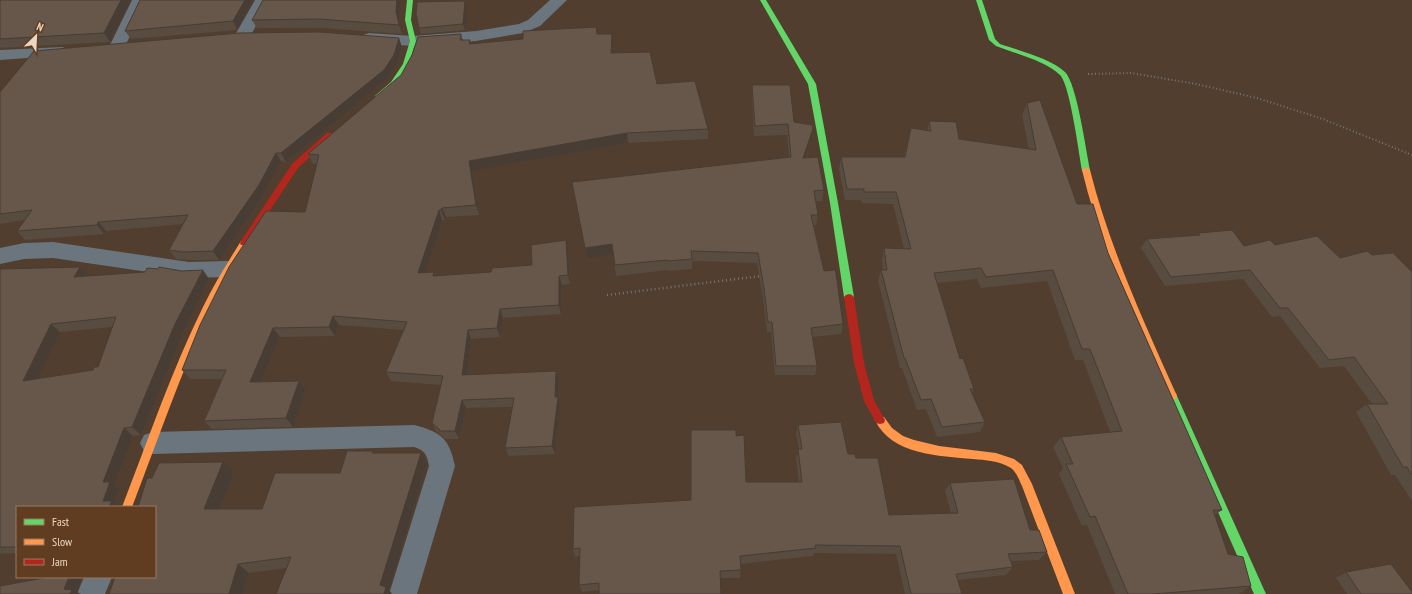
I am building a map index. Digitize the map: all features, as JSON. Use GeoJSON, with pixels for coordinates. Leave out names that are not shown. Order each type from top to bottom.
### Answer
{"type":"FeatureCollection","features":[{"type":"Feature","properties":{"kind":"street"},"geometry":{"type":"LineString","coordinates":[[116,47],[140,0]]}},
{"type":"Feature","properties":{"kind":"street"},"geometry":{"type":"LineString","coordinates":[[243,35],[263,0]]}},
{"type":"Feature","properties":{"kind":"street"},"geometry":{"type":"LineString","coordinates":[[372,103],[394,83],[406,64],[413,41],[408,20],[410,0]]}},
{"type":"Feature","properties":{"kind":"street"},"geometry":{"type":"LineString","coordinates":[[353,37],[413,41],[476,36],[523,28],[534,23],[559,0]]}},
{"type":"Feature","properties":{"kind":"street"},"geometry":{"type":"LineString","coordinates":[[763,0],[812,84],[834,203],[859,363],[869,400],[884,428],[904,442],[930,449],[1002,458],[1018,468],[1027,484],[1069,594]]}},
{"type":"Feature","properties":{"kind":"street"},"geometry":{"type":"LineString","coordinates":[[979,0],[992,40],[998,45],[1045,64],[1064,75],[1070,90],[1090,188],[1114,264],[1260,594]]}},
{"type":"Feature","properties":{"kind":"street"},"geometry":{"type":"LineString","coordinates":[[0,55],[77,51]]}},
{"type":"Feature","properties":{"kind":"street"},"geometry":{"type":"LineString","coordinates":[[127,506],[196,333],[227,269],[295,166],[339,128]]}},
{"type":"Feature","properties":{"kind":"street"},"geometry":{"type":"LineString","coordinates":[[0,256],[24,251],[53,250],[189,270],[227,269]]}},
{"type":"Feature","properties":{"kind":"street"},"geometry":{"type":"LineString","coordinates":[[153,443],[414,436],[427,439],[439,450],[442,466],[403,594]]}},
{"type":"Feature","properties":{"kind":"street"},"geometry":{"type":"LineString","coordinates":[[91,594],[98,578]]}},
{"type":"Feature","properties":{"kind":"path"},"geometry":{"type":"LineString","coordinates":[[1064,75],[1131,73],[1196,84],[1257,98],[1324,119],[1412,155]]}},
{"type":"Feature","properties":{"kind":"path"},"geometry":{"type":"LineString","coordinates":[[607,295],[765,275]]}},
{"type":"Feature","properties":{"kind":"building"},"geometry":{"type":"Polygon","coordinates":[[[0,0],[121,0],[104,33],[0,39],[0,0]]]}},
{"type":"Feature","properties":{"kind":"building"},"geometry":{"type":"Polygon","coordinates":[[[140,0],[245,0],[233,21],[125,31],[140,0]]]}},
{"type":"Feature","properties":{"kind":"building"},"geometry":{"type":"Polygon","coordinates":[[[263,0],[397,0],[396,11],[399,25],[319,19],[252,20],[263,0]]]}},
{"type":"Feature","properties":{"kind":"building"},"geometry":{"type":"Polygon","coordinates":[[[465,1],[463,24],[419,28],[416,14],[417,2],[465,1]]]}},
{"type":"Feature","properties":{"kind":"building"},"geometry":{"type":"Polygon","coordinates":[[[596,27],[597,34],[612,34],[611,53],[650,52],[657,84],[695,81],[708,129],[627,133],[469,161],[476,205],[442,208],[439,210],[418,273],[434,272],[433,276],[491,272],[492,268],[532,265],[531,245],[566,240],[568,275],[559,276],[559,305],[500,309],[497,328],[468,330],[462,375],[556,371],[555,397],[558,397],[552,446],[505,448],[514,398],[462,400],[455,431],[441,431],[432,423],[443,376],[386,372],[407,322],[333,316],[329,327],[273,328],[250,382],[299,381],[286,418],[204,421],[226,370],[182,370],[200,325],[229,267],[266,211],[305,212],[319,155],[308,154],[401,75],[412,55],[418,37],[461,34],[460,40],[470,40],[469,44],[523,39],[523,31],[596,27]]]}},
{"type":"Feature","properties":{"kind":"building"},"geometry":{"type":"Polygon","coordinates":[[[319,32],[399,38],[394,55],[384,70],[281,153],[276,153],[259,185],[213,251],[183,252],[169,250],[188,215],[98,222],[97,225],[17,231],[32,210],[0,214],[0,92],[34,51],[239,33],[319,32]]]}},
{"type":"Feature","properties":{"kind":"building"},"geometry":{"type":"Polygon","coordinates":[[[752,85],[790,85],[794,122],[812,125],[813,129],[803,158],[818,157],[824,190],[814,191],[818,215],[811,215],[824,271],[835,270],[836,273],[843,324],[811,328],[817,366],[776,366],[772,322],[768,322],[758,253],[691,251],[692,259],[615,265],[612,244],[585,248],[572,182],[791,157],[788,124],[755,126],[752,85]]]}},
{"type":"Feature","properties":{"kind":"building"},"geometry":{"type":"Polygon","coordinates":[[[1040,100],[1077,204],[1093,204],[1108,253],[1222,510],[1213,510],[1228,554],[1243,557],[1251,586],[1154,594],[1128,594],[1095,516],[1090,517],[1066,464],[1073,464],[1061,437],[1122,431],[1090,349],[1082,349],[1053,270],[986,277],[981,268],[934,273],[960,359],[963,358],[974,389],[970,389],[985,422],[942,427],[931,399],[921,400],[904,358],[881,270],[887,270],[884,248],[911,249],[896,192],[864,192],[864,189],[847,189],[841,157],[905,157],[911,128],[931,131],[929,121],[956,122],[959,139],[1036,150],[1027,103],[1040,100]]]}},
{"type":"Feature","properties":{"kind":"building"},"geometry":{"type":"Polygon","coordinates":[[[1232,230],[1244,246],[1270,240],[1275,245],[1317,236],[1340,258],[1367,251],[1372,255],[1393,253],[1412,272],[1412,475],[1407,467],[1403,467],[1367,404],[1388,404],[1354,357],[1329,360],[1288,308],[1280,308],[1250,270],[1171,277],[1147,239],[1200,235],[1199,233],[1232,230]]]}},
{"type":"Feature","properties":{"kind":"building"},"geometry":{"type":"Polygon","coordinates":[[[80,267],[74,277],[145,272],[147,268],[158,269],[159,267],[182,271],[203,270],[175,324],[132,427],[124,428],[103,482],[110,482],[103,501],[112,501],[110,506],[16,506],[16,547],[0,547],[0,269],[80,267]],[[116,317],[51,324],[23,381],[93,370],[94,367],[98,367],[116,317]]]}},
{"type":"Feature","properties":{"kind":"building"},"geometry":{"type":"Polygon","coordinates":[[[841,422],[848,454],[855,454],[856,458],[878,458],[889,515],[958,513],[950,483],[1014,479],[1030,530],[1039,530],[1047,552],[1008,554],[1013,567],[956,574],[962,594],[911,594],[900,546],[815,545],[816,548],[740,556],[741,570],[720,571],[721,594],[599,594],[599,583],[579,585],[580,548],[573,549],[574,507],[691,500],[691,430],[736,430],[736,436],[744,435],[746,482],[802,482],[798,449],[802,449],[798,425],[841,422]]]}},
{"type":"Feature","properties":{"kind":"building"},"geometry":{"type":"Polygon","coordinates":[[[347,451],[373,451],[372,453],[421,453],[380,585],[386,587],[384,594],[276,594],[291,557],[238,564],[229,594],[109,594],[115,578],[156,578],[156,506],[138,506],[147,478],[152,478],[159,463],[223,462],[204,509],[262,509],[275,473],[340,473],[347,451]]]}},
{"type":"Feature","properties":{"kind":"building"},"geometry":{"type":"Polygon","coordinates":[[[1391,564],[1412,594],[1361,594],[1346,572],[1391,564]]]}},
{"type":"Feature","properties":{"kind":"building"},"geometry":{"type":"Polygon","coordinates":[[[44,578],[69,578],[64,589],[72,590],[70,594],[0,594],[0,586],[44,578]]]}},
{"type":"Feature","properties":{"kind":"traffic: fast"},"geometry":{"type":"LineString","coordinates":[[378,98],[394,83],[406,64],[413,41],[408,20],[410,0]]}},
{"type":"Feature","properties":{"kind":"traffic: fast"},"geometry":{"type":"LineString","coordinates":[[763,0],[812,84],[834,203],[849,297]]}},
{"type":"Feature","properties":{"kind":"traffic: fast"},"geometry":{"type":"LineString","coordinates":[[979,0],[992,40],[998,45],[1032,57],[1063,74],[1070,91],[1086,170]]}},
{"type":"Feature","properties":{"kind":"traffic: fast"},"geometry":{"type":"LineString","coordinates":[[1172,396],[1260,594]]}},
{"type":"Feature","properties":{"kind":"traffic: slow"},"geometry":{"type":"LineString","coordinates":[[1086,170],[1093,199],[1112,257],[1172,396]]}},
{"type":"Feature","properties":{"kind":"traffic: slow"},"geometry":{"type":"LineString","coordinates":[[127,506],[165,405],[193,338],[208,305],[244,243]]}},
{"type":"Feature","properties":{"kind":"traffic: slow"},"geometry":{"type":"LineString","coordinates":[[880,420],[889,431],[899,439],[912,445],[939,451],[996,457],[1010,462],[1018,468],[1027,484],[1069,594]]}},
{"type":"Feature","properties":{"kind":"traffic: jam"},"geometry":{"type":"LineString","coordinates":[[244,243],[295,166],[330,135]]}},
{"type":"Feature","properties":{"kind":"traffic: jam"},"geometry":{"type":"LineString","coordinates":[[849,297],[859,363],[869,401],[880,420]]}}]}
